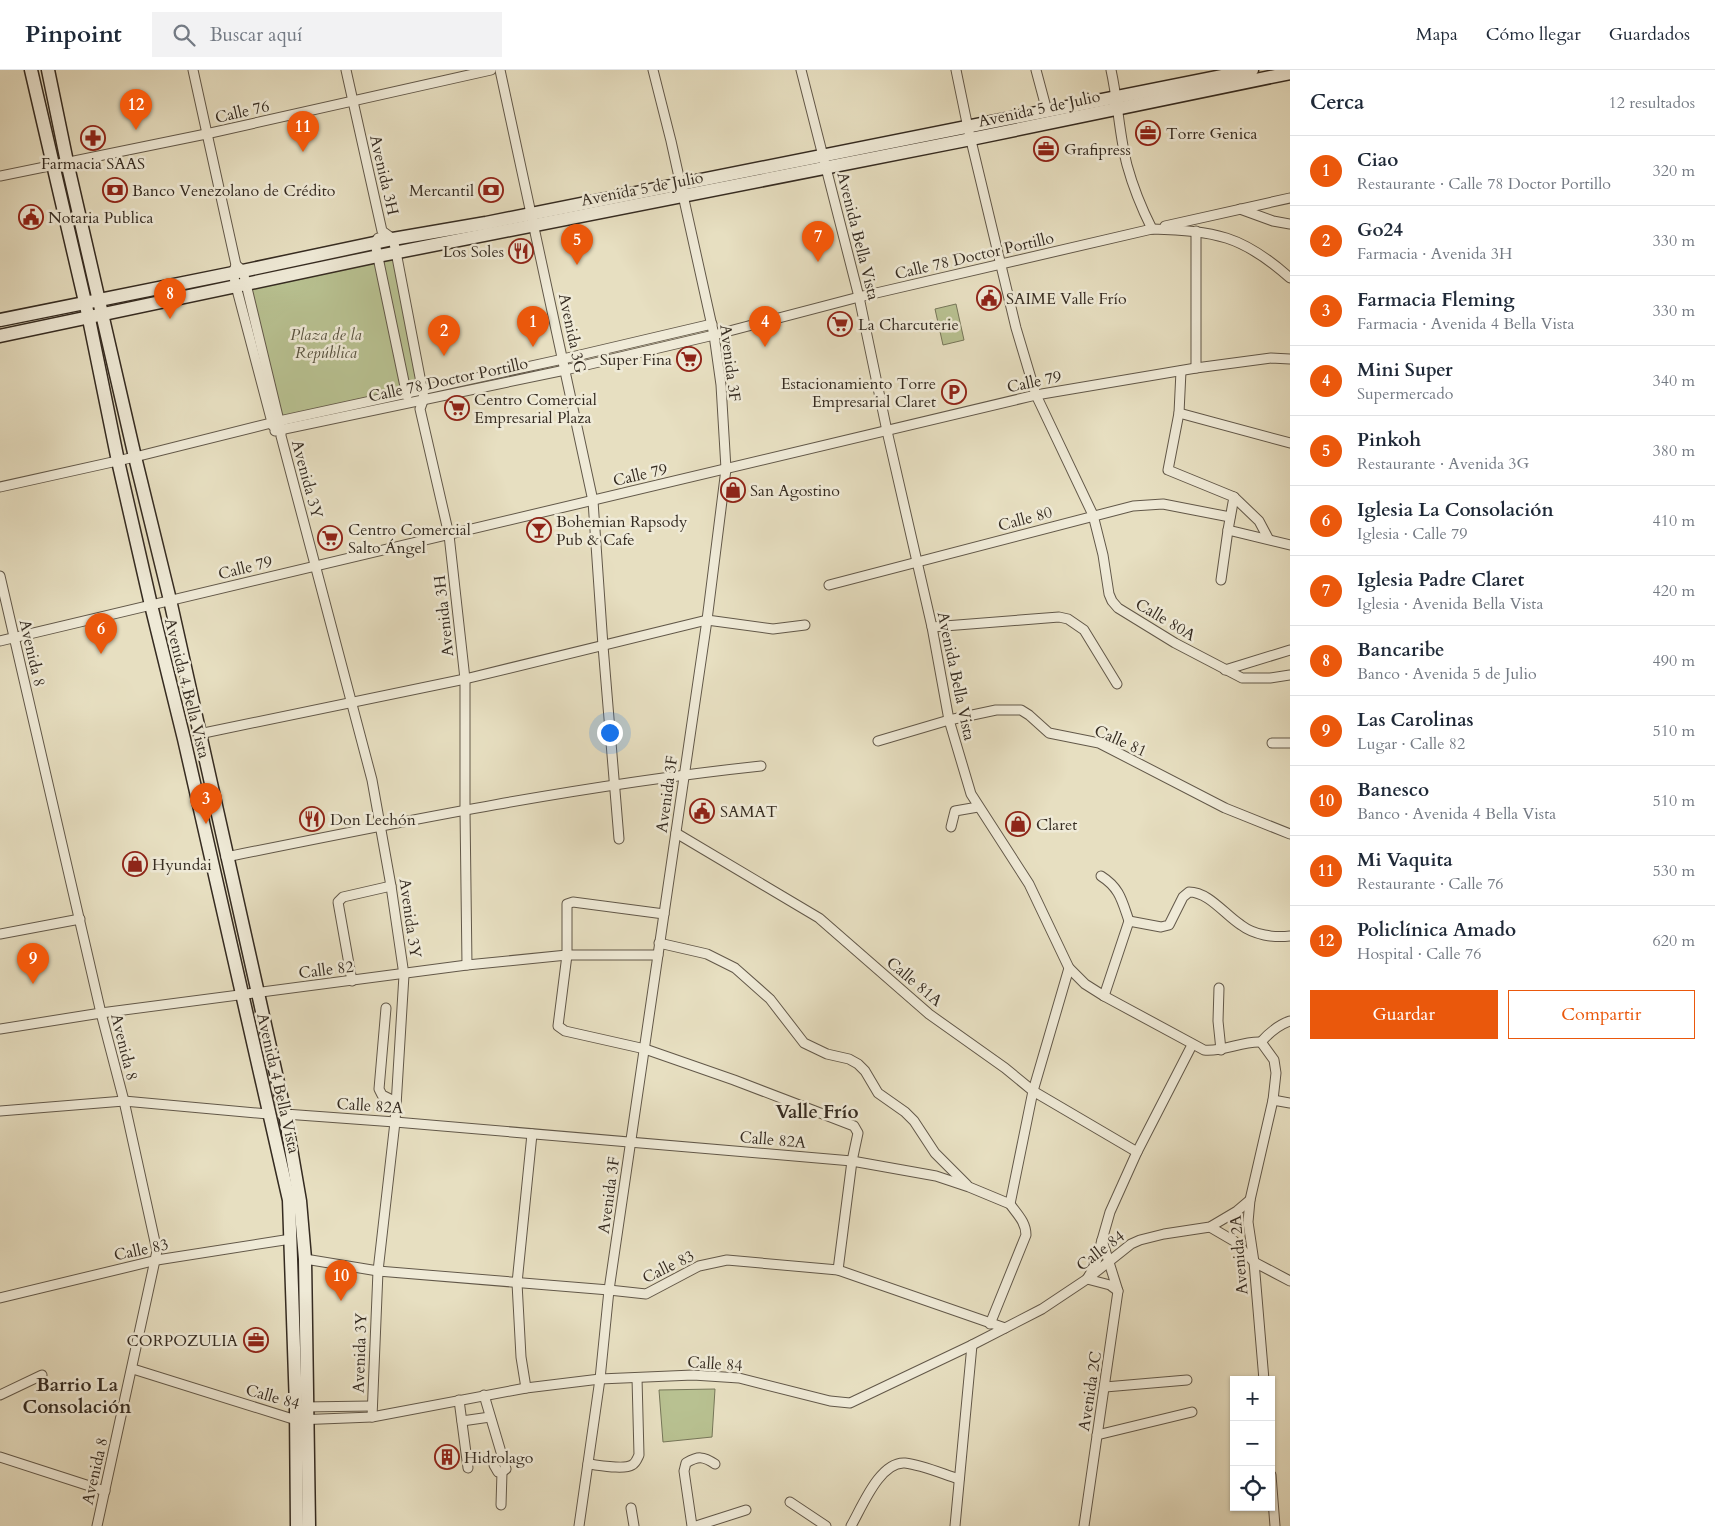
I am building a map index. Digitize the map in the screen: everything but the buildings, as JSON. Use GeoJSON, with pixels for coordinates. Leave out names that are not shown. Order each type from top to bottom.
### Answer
{"type":"FeatureCollection","features":[{"type":"Feature","properties":{"kind":"street","name":"Avenida 4 Bella Vista"},"geometry":{"type":"LineString","coordinates":[[31,70],[89,319],[118,461],[184,739],[289,1200],[309,1526]]}},
{"type":"Feature","properties":{"kind":"street","name":"Avenida 4 Bella Vista"},"geometry":{"type":"LineString","coordinates":[[48,70],[67,162],[170,600],[285,1114],[300,1202],[305,1259],[302,1414],[297,1526]]}},
{"type":"Feature","properties":{"kind":"street","name":"Avenida 3Y"},"geometry":{"type":"LineString","coordinates":[[193,70],[239,276],[372,780],[392,886],[404,974],[395,1122],[378,1271],[372,1417]]}},
{"type":"Feature","properties":{"kind":"street","name":"Avenida 3H"},"geometry":{"type":"LineString","coordinates":[[346,70],[382,231],[393,239],[424,398]]}},
{"type":"Feature","properties":{"kind":"street","name":"Calle 76"},"geometry":{"type":"LineString","coordinates":[[0,176],[206,134],[490,70]]}},
{"type":"Feature","properties":{"kind":"street","name":"Avenida 3G"},"geometry":{"type":"LineString","coordinates":[[500,70],[593,501],[602,646],[619,839]]}},
{"type":"Feature","properties":{"kind":"street","name":"Avenida 3F"},"geometry":{"type":"LineString","coordinates":[[578,1526],[600,1379],[609,1290],[707,620],[726,469],[721,386],[712,324],[653,70]]}},
{"type":"Feature","properties":{"kind":"street","name":"Avenida Bella Vista"},"geometry":{"type":"LineString","coordinates":[[801,70],[859,297],[887,431],[932,627],[949,720],[971,794],[1029,884],[1068,968],[1084,984],[1204,1050],[1221,1050],[1242,1043],[1261,1042]]}},
{"type":"Feature","properties":{"kind":"street","name":"Calle 80A"},"geometry":{"type":"LineString","coordinates":[[956,70],[1016,328],[1036,395],[1093,516],[1112,601],[1118,608],[1175,643],[1242,678],[1270,678],[1290,675]]}},
{"type":"Feature","properties":{"kind":"street"},"geometry":{"type":"LineString","coordinates":[[1036,70],[1047,112]]}},
{"type":"Feature","properties":{"kind":"street"},"geometry":{"type":"LineString","coordinates":[[1111,70],[1127,165],[1140,205],[1152,229],[1290,198]]}},
{"type":"Feature","properties":{"kind":"street","name":"Avenida 5 de Julio"},"geometry":{"type":"LineString","coordinates":[[970,134],[1047,112],[1117,103],[1222,73],[1252,70]]}},
{"type":"Feature","properties":{"kind":"street","name":"Avenida 5 de Julio"},"geometry":{"type":"LineString","coordinates":[[0,320],[99,300],[377,250],[396,252],[533,220],[970,134],[1117,103],[1290,73]]}},
{"type":"Feature","properties":{"kind":"street"},"geometry":{"type":"LineString","coordinates":[[1239,209],[1273,221],[1290,224]]}},
{"type":"Feature","properties":{"kind":"street","name":"Avenida 5 de Julio"},"geometry":{"type":"LineString","coordinates":[[377,250],[393,239],[533,220]]}},
{"type":"Feature","properties":{"kind":"street","name":"Calle 78 Doctor Portillo"},"geometry":{"type":"LineString","coordinates":[[0,487],[135,457],[566,370],[714,335],[859,297],[1152,229],[1196,231],[1231,239],[1250,247],[1270,260],[1290,278]]}},
{"type":"Feature","properties":{"kind":"street"},"geometry":{"type":"LineString","coordinates":[[382,231],[377,250],[408,402],[420,409],[424,398]]}},
{"type":"Feature","properties":{"kind":"street"},"geometry":{"type":"LineString","coordinates":[[1196,231],[1196,368]]}},
{"type":"Feature","properties":{"kind":"street","name":"Avenida 5 de Julio"},"geometry":{"type":"LineString","coordinates":[[0,336],[102,316],[239,276]]}},
{"type":"Feature","properties":{"kind":"street","name":"Calle 78 Doctor Portillo"},"geometry":{"type":"LineString","coordinates":[[278,428],[406,392],[563,359],[712,324]]}},
{"type":"Feature","properties":{"kind":"street","name":"Calle 79"},"geometry":{"type":"LineString","coordinates":[[0,641],[1036,395],[1181,370],[1272,358],[1290,359]]}},
{"type":"Feature","properties":{"kind":"street"},"geometry":{"type":"LineString","coordinates":[[1181,370],[1178,413],[1168,470],[1234,497],[1259,521],[1268,538]]}},
{"type":"Feature","properties":{"kind":"street","name":"Avenida 3H"},"geometry":{"type":"LineString","coordinates":[[420,409],[449,535],[465,679],[467,966]]}},
{"type":"Feature","properties":{"kind":"street"},"geometry":{"type":"LineString","coordinates":[[1178,413],[1290,443]]}},
{"type":"Feature","properties":{"kind":"street"},"geometry":{"type":"LineString","coordinates":[[1221,580],[1234,497]]}},
{"type":"Feature","properties":{"kind":"street","name":"Calle 80"},"geometry":{"type":"LineString","coordinates":[[829,585],[1133,506],[1163,504],[1230,517]]}},
{"type":"Feature","properties":{"kind":"street"},"geometry":{"type":"LineString","coordinates":[[1228,530],[1268,538],[1290,545]]}},
{"type":"Feature","properties":{"kind":"street","name":"Avenida 8"},"geometry":{"type":"LineString","coordinates":[[0,576],[101,1013],[124,1101],[157,1251],[157,1260],[97,1526]]}},
{"type":"Feature","properties":{"kind":"street"},"geometry":{"type":"LineString","coordinates":[[932,627],[1059,617],[1068,619],[1084,630],[1116,684]]}},
{"type":"Feature","properties":{"kind":"street"},"geometry":{"type":"LineString","coordinates":[[199,734],[465,679],[707,620],[773,629],[805,625]]}},
{"type":"Feature","properties":{"kind":"street"},"geometry":{"type":"LineString","coordinates":[[1225,670],[1290,650]]}},
{"type":"Feature","properties":{"kind":"street","name":"Calle 81"},"geometry":{"type":"LineString","coordinates":[[878,741],[949,720],[996,710],[1021,710],[1049,733],[1100,743],[1220,806],[1290,834]]}},
{"type":"Feature","properties":{"kind":"street"},"geometry":{"type":"LineString","coordinates":[[1272,743],[1290,743]]}},
{"type":"Feature","properties":{"kind":"street"},"geometry":{"type":"LineString","coordinates":[[226,857],[465,810],[614,784],[683,774],[762,766]]}},
{"type":"Feature","properties":{"kind":"street"},"geometry":{"type":"LineString","coordinates":[[951,827],[955,811],[978,806]]}},
{"type":"Feature","properties":{"kind":"street","name":"Calle 81A"},"geometry":{"type":"LineString","coordinates":[[676,833],[819,918],[929,1014],[1033,1091],[1137,1152]]}},
{"type":"Feature","properties":{"kind":"street"},"geometry":{"type":"LineString","coordinates":[[1101,876],[1113,884],[1120,895],[1129,921],[1104,996]]}},
{"type":"Feature","properties":{"kind":"street"},"geometry":{"type":"LineString","coordinates":[[352,981],[338,902],[343,897],[392,886]]}},
{"type":"Feature","properties":{"kind":"street"},"geometry":{"type":"LineString","coordinates":[[1129,921],[1161,926],[1169,925],[1183,897],[1189,892],[1197,892],[1242,926],[1260,934],[1290,936]]}},
{"type":"Feature","properties":{"kind":"street"},"geometry":{"type":"LineString","coordinates":[[664,914],[569,902],[566,906],[567,955],[558,1026],[566,1031],[645,1049],[734,1080],[854,1126],[858,1133],[852,1161],[838,1270]]}},
{"type":"Feature","properties":{"kind":"street"},"geometry":{"type":"LineString","coordinates":[[0,934],[80,919]]}},
{"type":"Feature","properties":{"kind":"street"},"geometry":{"type":"LineString","coordinates":[[660,943],[707,954],[735,968],[770,999],[804,1043],[827,1054],[850,1059],[858,1064],[865,1071],[878,1093],[910,1117],[935,1152],[969,1186]]}},
{"type":"Feature","properties":{"kind":"street","name":"Calle 82"},"geometry":{"type":"LineString","coordinates":[[0,1029],[101,1013],[467,966],[567,955],[658,955]]}},
{"type":"Feature","properties":{"kind":"street"},"geometry":{"type":"LineString","coordinates":[[990,1324],[1026,1234],[1023,1221],[1010,1204],[1033,1091],[1068,968]]}},
{"type":"Feature","properties":{"kind":"street"},"geometry":{"type":"LineString","coordinates":[[1219,988],[1218,1021],[1221,1050]]}},
{"type":"Feature","properties":{"kind":"street"},"geometry":{"type":"LineString","coordinates":[[386,1008],[379,1089],[382,1095],[396,1102]]}},
{"type":"Feature","properties":{"kind":"street"},"geometry":{"type":"LineString","coordinates":[[1261,1042],[1283,1023],[1290,1022]]}},
{"type":"Feature","properties":{"kind":"street","name":"Avenida 2A"},"geometry":{"type":"LineString","coordinates":[[1261,1042],[1274,1060],[1276,1073],[1273,1100],[1250,1200],[1249,1232],[1254,1262],[1264,1376]]}},
{"type":"Feature","properties":{"kind":"street"},"geometry":{"type":"LineString","coordinates":[[1118,1291],[1110,1285],[1087,1279],[1095,1266],[1110,1212],[1137,1152],[1192,1045]]}},
{"type":"Feature","properties":{"kind":"street"},"geometry":{"type":"LineString","coordinates":[[1273,1100],[1290,1103]]}},
{"type":"Feature","properties":{"kind":"street"},"geometry":{"type":"LineString","coordinates":[[0,1111],[124,1101],[268,1114]]}},
{"type":"Feature","properties":{"kind":"street","name":"Calle 82A"},"geometry":{"type":"LineString","coordinates":[[285,1114],[852,1161],[936,1176],[969,1186],[1010,1204]]}},
{"type":"Feature","properties":{"kind":"street"},"geometry":{"type":"LineString","coordinates":[[526,1388],[521,1357],[517,1283],[532,1134]]}},
{"type":"Feature","properties":{"kind":"street","name":"Calle 84"},"geometry":{"type":"LineString","coordinates":[[133,1369],[302,1414],[372,1417],[526,1388],[600,1379],[693,1375],[732,1378],[830,1401],[850,1403],[972,1345],[1042,1308],[1087,1279],[1130,1244],[1164,1234],[1210,1227],[1237,1211],[1250,1200]]}},
{"type":"Feature","properties":{"kind":"street"},"geometry":{"type":"LineString","coordinates":[[1210,1227],[1234,1241],[1254,1262],[1290,1281]]}},
{"type":"Feature","properties":{"kind":"street","name":"Calle 83"},"geometry":{"type":"LineString","coordinates":[[0,1298],[157,1260],[291,1239]]}},
{"type":"Feature","properties":{"kind":"street","name":"Avenida 2C"},"geometry":{"type":"LineString","coordinates":[[1084,1526],[1118,1291],[1102,1240]]}},
{"type":"Feature","properties":{"kind":"street","name":"Calle 83"},"geometry":{"type":"LineString","coordinates":[[305,1259],[378,1271],[646,1294],[699,1266],[727,1260],[838,1270],[1006,1328]]}},
{"type":"Feature","properties":{"kind":"street"},"geometry":{"type":"LineString","coordinates":[[955,1526],[972,1345]]}},
{"type":"Feature","properties":{"kind":"street"},"geometry":{"type":"LineString","coordinates":[[0,1395],[42,1375]]}},
{"type":"Feature","properties":{"kind":"street"},"geometry":{"type":"LineString","coordinates":[[588,1464],[626,1467],[637,1461],[639,1455],[637,1378]]}},
{"type":"Feature","properties":{"kind":"street"},"geometry":{"type":"LineString","coordinates":[[1105,1387],[1187,1380]]}},
{"type":"Feature","properties":{"kind":"street"},"geometry":{"type":"LineString","coordinates":[[484,1395],[507,1467],[502,1472],[501,1505]]}},
{"type":"Feature","properties":{"kind":"street"},"geometry":{"type":"LineString","coordinates":[[459,1400],[468,1468]]}},
{"type":"Feature","properties":{"kind":"street","name":"Calle 84"},"geometry":{"type":"LineString","coordinates":[[302,1414],[372,1406]]}},
{"type":"Feature","properties":{"kind":"street"},"geometry":{"type":"LineString","coordinates":[[1097,1435],[1192,1412]]}},
{"type":"Feature","properties":{"kind":"street"},"geometry":{"type":"LineString","coordinates":[[462,1421],[490,1417]]}},
{"type":"Feature","properties":{"kind":"street"},"geometry":{"type":"LineString","coordinates":[[0,1457],[105,1492]]}},
{"type":"Feature","properties":{"kind":"street"},"geometry":{"type":"LineString","coordinates":[[692,1526],[684,1472],[686,1463],[696,1457],[705,1458],[715,1464]]}},
{"type":"Feature","properties":{"kind":"street"},"geometry":{"type":"LineString","coordinates":[[851,1526],[874,1484],[894,1465],[907,1463],[958,1479]]}},
{"type":"Feature","properties":{"kind":"street"},"geometry":{"type":"LineString","coordinates":[[494,1465],[496,1470],[502,1472]]}},
{"type":"Feature","properties":{"kind":"street"},"geometry":{"type":"LineString","coordinates":[[790,1502],[826,1526]]}},
{"type":"Feature","properties":{"kind":"street"},"geometry":{"type":"LineString","coordinates":[[631,1508],[634,1526]]}},
{"type":"Feature","properties":{"kind":"street"},"geometry":{"type":"LineString","coordinates":[[696,1526],[746,1510]]}},
{"type":"Feature","properties":{"kind":"street"},"geometry":{"type":"LineString","coordinates":[[1274,1511],[1275,1526]]}},
{"type":"Feature","properties":{"kind":"green space","name":"Plaza de la República"},"geometry":{"type":"Polygon","coordinates":[[[399,258],[425,392],[277,425],[240,291],[399,258]]]}},
{"type":"Feature","properties":{"kind":"green space"},"geometry":{"type":"Polygon","coordinates":[[[956,304],[964,340],[943,345],[935,309],[956,304]]]}},
{"type":"Feature","properties":{"kind":"green space"},"geometry":{"type":"Polygon","coordinates":[[[715,1389],[712,1437],[663,1442],[659,1390],[715,1389]]]}},
{"type":"Feature","properties":{"kind":"place","name":"Policlínica Amado"},"geometry":{"type":"Point","coordinates":[136,130]}},
{"type":"Feature","properties":{"kind":"place","name":"Torre Genica"},"geometry":{"type":"Point","coordinates":[1148,133]}},
{"type":"Feature","properties":{"kind":"place","name":"Farmacia SAAS"},"geometry":{"type":"Point","coordinates":[93,138]}},
{"type":"Feature","properties":{"kind":"place","name":"Grafipress"},"geometry":{"type":"Point","coordinates":[1046,149]}},
{"type":"Feature","properties":{"kind":"place","name":"Mi Vaquita"},"geometry":{"type":"Point","coordinates":[303,152]}},
{"type":"Feature","properties":{"kind":"place","name":"Banco Venezolano de Crédito"},"geometry":{"type":"Point","coordinates":[115,190]}},
{"type":"Feature","properties":{"kind":"place","name":"Mercantil"},"geometry":{"type":"Point","coordinates":[491,190]}},
{"type":"Feature","properties":{"kind":"place","name":"Notaria Publica"},"geometry":{"type":"Point","coordinates":[31,217]}},
{"type":"Feature","properties":{"kind":"place","name":"Los Soles"},"geometry":{"type":"Point","coordinates":[521,251]}},
{"type":"Feature","properties":{"kind":"place","name":"Iglesia Padre Claret"},"geometry":{"type":"Point","coordinates":[818,262]}},
{"type":"Feature","properties":{"kind":"place","name":"Pinkoh"},"geometry":{"type":"Point","coordinates":[577,265]}},
{"type":"Feature","properties":{"kind":"place","name":"SAIME Valle Frío"},"geometry":{"type":"Point","coordinates":[989,298]}},
{"type":"Feature","properties":{"kind":"place","name":"Bancaribe"},"geometry":{"type":"Point","coordinates":[170,319]}},
{"type":"Feature","properties":{"kind":"place","name":"La Charcuterie"},"geometry":{"type":"Point","coordinates":[840,324]}},
{"type":"Feature","properties":{"kind":"place","name":"Ciao"},"geometry":{"type":"Point","coordinates":[533,347]}},
{"type":"Feature","properties":{"kind":"place","name":"Mini Super"},"geometry":{"type":"Point","coordinates":[765,347]}},
{"type":"Feature","properties":{"kind":"place","name":"Go24"},"geometry":{"type":"Point","coordinates":[444,356]}},
{"type":"Feature","properties":{"kind":"place","name":"Super Fina"},"geometry":{"type":"Point","coordinates":[689,359]}},
{"type":"Feature","properties":{"kind":"place","name":"Estacionamiento Torre Empresarial Claret"},"geometry":{"type":"Point","coordinates":[954,392]}},
{"type":"Feature","properties":{"kind":"place","name":"Centro Comercial Empresarial Plaza"},"geometry":{"type":"Point","coordinates":[457,408]}},
{"type":"Feature","properties":{"kind":"place","name":"San Agostino"},"geometry":{"type":"Point","coordinates":[733,490]}},
{"type":"Feature","properties":{"kind":"place","name":"Bohemian Rapsody Pub & Cafe"},"geometry":{"type":"Point","coordinates":[539,530]}},
{"type":"Feature","properties":{"kind":"place","name":"Centro Comercial Salto Ángel"},"geometry":{"type":"Point","coordinates":[330,538]}},
{"type":"Feature","properties":{"kind":"place","name":"Iglesia La Consolación"},"geometry":{"type":"Point","coordinates":[101,654]}},
{"type":"Feature","properties":{"kind":"place","name":"SAMAT"},"geometry":{"type":"Point","coordinates":[702,811]}},
{"type":"Feature","properties":{"kind":"place","name":"Don Lechón"},"geometry":{"type":"Point","coordinates":[312,819]}},
{"type":"Feature","properties":{"kind":"place","name":"Farmacia Fleming"},"geometry":{"type":"Point","coordinates":[206,824]}},
{"type":"Feature","properties":{"kind":"place","name":"Claret"},"geometry":{"type":"Point","coordinates":[1018,824]}},
{"type":"Feature","properties":{"kind":"place","name":"Hyundai"},"geometry":{"type":"Point","coordinates":[135,864]}},
{"type":"Feature","properties":{"kind":"place","name":"Las Carolinas"},"geometry":{"type":"Point","coordinates":[33,984]}},
{"type":"Feature","properties":{"kind":"place","name":"Banesco"},"geometry":{"type":"Point","coordinates":[341,1301]}},
{"type":"Feature","properties":{"kind":"place","name":"CORPOZULIA"},"geometry":{"type":"Point","coordinates":[256,1340]}},
{"type":"Feature","properties":{"kind":"place","name":"Hidrolago"},"geometry":{"type":"Point","coordinates":[447,1457]}},
{"type":"Feature","properties":{"kind":"district","name":"Valle Frío"},"geometry":{"type":"Point","coordinates":[817,1111]}},
{"type":"Feature","properties":{"kind":"district","name":"Barrio La Consolación"},"geometry":{"type":"Point","coordinates":[77,1395]}}]}
